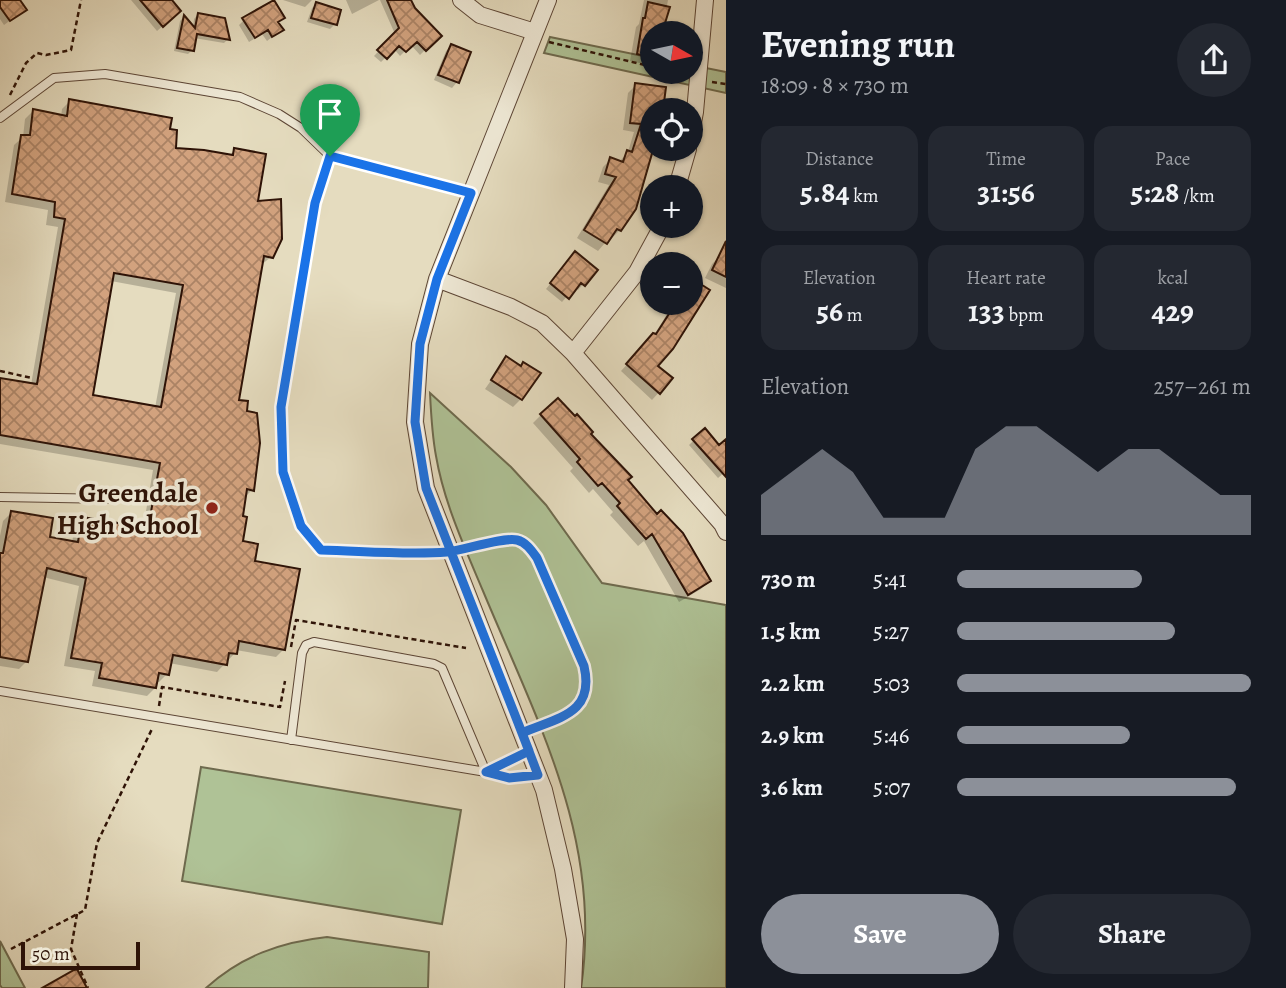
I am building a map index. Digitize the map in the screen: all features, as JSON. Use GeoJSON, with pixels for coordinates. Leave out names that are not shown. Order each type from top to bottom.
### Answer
{"type":"FeatureCollection","features":[{"type":"Feature","properties":{"kind":"street"},"geometry":{"type":"LineString","coordinates":[[461,0],[480,15],[542,37]]}},
{"type":"Feature","properties":{"kind":"street"},"geometry":{"type":"LineString","coordinates":[[548,0],[542,37],[471,193],[437,279],[420,344],[415,422],[426,488],[538,775],[564,869],[575,939],[573,988]]}},
{"type":"Feature","properties":{"kind":"street"},"geometry":{"type":"LineString","coordinates":[[696,98],[705,0]]}},
{"type":"Feature","properties":{"kind":"street"},"geometry":{"type":"LineString","coordinates":[[573,353],[637,272],[655,238]]}},
{"type":"Feature","properties":{"kind":"street"},"geometry":{"type":"LineString","coordinates":[[437,279],[511,307],[542,323],[573,353],[725,525]]}},
{"type":"Feature","properties":{"kind":"street"},"geometry":{"type":"LineString","coordinates":[[562,988],[575,939]]}},
{"type":"Feature","properties":{"kind":"lane"},"geometry":{"type":"LineString","coordinates":[[0,119],[54,78],[105,74],[240,97],[279,114],[301,128],[330,156],[471,193]]}},
{"type":"Feature","properties":{"kind":"lane"},"geometry":{"type":"LineString","coordinates":[[330,156],[315,203],[281,407],[283,472],[301,526],[321,550],[412,554],[451,551],[517,540],[526,545],[537,558],[584,666],[588,684],[584,699],[576,708],[522,733]]}},
{"type":"Feature","properties":{"kind":"lane"},"geometry":{"type":"LineString","coordinates":[[0,497],[114,499]]}},
{"type":"Feature","properties":{"kind":"lane"},"geometry":{"type":"LineString","coordinates":[[291,740],[302,653],[306,645],[314,642],[434,664],[442,668],[486,772]]}},
{"type":"Feature","properties":{"kind":"lane"},"geometry":{"type":"LineString","coordinates":[[0,691],[509,778],[538,775]]}},
{"type":"Feature","properties":{"kind":"lane"},"geometry":{"type":"LineString","coordinates":[[486,772],[529,751]]}},
{"type":"Feature","properties":{"kind":"path"},"geometry":{"type":"LineString","coordinates":[[10,95],[26,63],[37,53],[46,55],[71,50],[81,0]]}},
{"type":"Feature","properties":{"kind":"path"},"geometry":{"type":"LineString","coordinates":[[542,37],[640,63]]}},
{"type":"Feature","properties":{"kind":"path"},"geometry":{"type":"LineString","coordinates":[[0,371],[32,378]]}},
{"type":"Feature","properties":{"kind":"path"},"geometry":{"type":"LineString","coordinates":[[77,914],[71,949],[88,988]]}},
{"type":"Feature","properties":{"kind":"green space"},"geometry":{"type":"Polygon","coordinates":[[[550,37],[640,55],[640,74],[544,53],[550,37]]]}},
{"type":"Feature","properties":{"kind":"green space"},"geometry":{"type":"Polygon","coordinates":[[[704,68],[726,72],[726,93],[685,84],[704,84],[704,68]]]}},
{"type":"Feature","properties":{"kind":"green space"},"geometry":{"type":"Polygon","coordinates":[[[430,393],[511,467],[546,505],[602,583],[726,605],[726,988],[581,988],[585,934],[583,883],[574,833],[544,736],[450,508],[435,448],[430,393]]]}},
{"type":"Feature","properties":{"kind":"green space"},"geometry":{"type":"Polygon","coordinates":[[[201,767],[461,810],[442,924],[182,881],[201,767]]]}},
{"type":"Feature","properties":{"kind":"green space"},"geometry":{"type":"Polygon","coordinates":[[[327,937],[429,952],[428,988],[206,988],[233,967],[262,952],[327,937]]]}},
{"type":"Feature","properties":{"kind":"green space"},"geometry":{"type":"Polygon","coordinates":[[[0,941],[25,988],[2,988],[0,985],[0,941]]]}},
{"type":"Feature","properties":{"kind":"building"},"geometry":{"type":"Polygon","coordinates":[[[0,0],[20,0],[27,10],[10,21],[0,7],[0,0]]]}},
{"type":"Feature","properties":{"kind":"building"},"geometry":{"type":"Polygon","coordinates":[[[140,0],[172,0],[181,11],[163,27],[140,0]]]}},
{"type":"Feature","properties":{"kind":"building"},"geometry":{"type":"Polygon","coordinates":[[[274,0],[285,18],[278,22],[284,30],[272,37],[268,30],[255,38],[242,18],[274,0]]]}},
{"type":"Feature","properties":{"kind":"building"},"geometry":{"type":"Polygon","coordinates":[[[387,0],[411,0],[415,8],[442,36],[426,51],[417,42],[406,52],[399,46],[387,59],[377,50],[399,28],[387,0]]]}},
{"type":"Feature","properties":{"kind":"building"},"geometry":{"type":"Polygon","coordinates":[[[316,2],[341,10],[337,25],[311,18],[316,2]]]}},
{"type":"Feature","properties":{"kind":"building"},"geometry":{"type":"Polygon","coordinates":[[[648,2],[670,7],[666,21],[642,21],[648,2]]]}},
{"type":"Feature","properties":{"kind":"building"},"geometry":{"type":"Polygon","coordinates":[[[198,13],[225,18],[230,40],[197,34],[194,51],[177,48],[184,15],[195,28],[198,13]]]}},
{"type":"Feature","properties":{"kind":"building"},"geometry":{"type":"Polygon","coordinates":[[[451,44],[471,52],[459,83],[438,75],[451,44]]]}},
{"type":"Feature","properties":{"kind":"building"},"geometry":{"type":"Polygon","coordinates":[[[635,83],[666,87],[665,98],[640,98],[640,124],[630,123],[635,83]]]}},
{"type":"Feature","properties":{"kind":"building"},"geometry":{"type":"Polygon","coordinates":[[[69,99],[172,118],[170,129],[177,130],[176,148],[233,155],[234,148],[266,154],[258,201],[281,199],[282,239],[273,258],[264,256],[239,400],[248,401],[247,411],[257,413],[260,443],[254,491],[247,489],[243,516],[247,517],[243,541],[258,544],[255,561],[300,569],[285,650],[239,641],[237,654],[229,653],[227,665],[173,655],[169,675],[159,673],[156,688],[99,678],[102,663],[71,658],[86,578],[47,568],[28,662],[0,657],[0,553],[3,553],[11,511],[53,518],[50,537],[78,542],[82,517],[148,528],[160,463],[0,435],[0,378],[37,384],[65,219],[54,217],[55,202],[12,194],[21,135],[30,135],[33,109],[67,116],[69,99]],[[114,273],[93,395],[161,407],[183,285],[114,273]]]}},
{"type":"Feature","properties":{"kind":"building"},"geometry":{"type":"Polygon","coordinates":[[[640,127],[640,161],[650,161],[646,175],[640,175],[640,195],[636,209],[621,231],[617,229],[607,244],[584,230],[616,177],[605,174],[610,157],[623,162],[627,150],[632,152],[640,127]]]}},
{"type":"Feature","properties":{"kind":"building"},"geometry":{"type":"Polygon","coordinates":[[[726,241],[726,277],[712,270],[726,241]]]}},
{"type":"Feature","properties":{"kind":"building"},"geometry":{"type":"Polygon","coordinates":[[[575,251],[598,270],[585,286],[581,283],[569,299],[550,283],[575,251]]]}},
{"type":"Feature","properties":{"kind":"building"},"geometry":{"type":"Polygon","coordinates":[[[703,286],[710,290],[703,301],[703,286]]]}},
{"type":"Feature","properties":{"kind":"building"},"geometry":{"type":"Polygon","coordinates":[[[668,315],[694,315],[673,349],[658,366],[673,378],[660,394],[626,364],[653,333],[656,334],[668,315]]]}},
{"type":"Feature","properties":{"kind":"building"},"geometry":{"type":"Polygon","coordinates":[[[506,356],[521,366],[523,362],[541,373],[522,400],[491,380],[506,356]]]}},
{"type":"Feature","properties":{"kind":"building"},"geometry":{"type":"Polygon","coordinates":[[[558,398],[575,416],[577,414],[593,432],[591,434],[632,477],[628,480],[657,514],[661,510],[683,533],[711,581],[688,595],[652,534],[646,539],[617,506],[620,503],[602,483],[598,486],[577,462],[580,459],[540,414],[558,398]]]}},
{"type":"Feature","properties":{"kind":"building"},"geometry":{"type":"Polygon","coordinates":[[[705,428],[719,445],[726,439],[726,477],[692,439],[705,428]]]}},
{"type":"Feature","properties":{"kind":"building"},"geometry":{"type":"Polygon","coordinates":[[[77,969],[87,988],[42,988],[74,970],[77,969]]]}},
{"type":"Feature","properties":{"kind":"place","name":"Greendale High School"},"geometry":{"type":"Point","coordinates":[212,508]}},
{"type":"Feature","properties":{"kind":"route"},"geometry":{"type":"LineString","coordinates":[[330,156],[315,203],[281,407],[283,472],[301,526],[321,550],[412,554],[451,551],[517,540],[526,545],[537,558],[584,666],[588,684],[584,699],[576,708],[522,733],[529,751],[538,775],[509,778],[486,772],[529,751],[451,551],[426,488],[415,422],[420,344],[437,279],[471,193],[330,156]]}}]}
